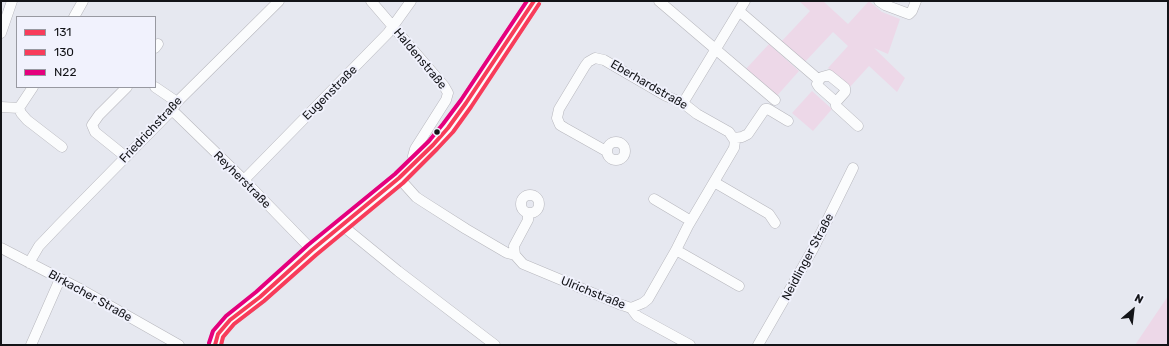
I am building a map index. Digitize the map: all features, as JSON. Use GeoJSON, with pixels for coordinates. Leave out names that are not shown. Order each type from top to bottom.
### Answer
{"type":"FeatureCollection","features":[{"type":"Feature","properties":{"kind":"main road"},"geometry":{"type":"LineString","coordinates":[[215,345],[218,334],[230,320],[399,178],[444,132],[466,103],[534,1]]}},
{"type":"Feature","properties":{"kind":"street"},"geometry":{"type":"LineString","coordinates":[[1,34],[12,1]]}},
{"type":"Feature","properties":{"kind":"street"},"geometry":{"type":"LineString","coordinates":[[75,16],[83,1]]}},
{"type":"Feature","properties":{"kind":"street","name":"Friedrichstraße"},"geometry":{"type":"LineString","coordinates":[[29,263],[36,250],[49,236],[174,106],[279,1]]}},
{"type":"Feature","properties":{"kind":"street","name":"Haldenstraße"},"geometry":{"type":"LineString","coordinates":[[371,1],[444,86],[448,93],[446,100],[414,149],[413,156],[415,162]]}},
{"type":"Feature","properties":{"kind":"street","name":"Eugenstraße"},"geometry":{"type":"LineString","coordinates":[[244,180],[393,27],[412,1]]}},
{"type":"Feature","properties":{"kind":"street"},"geometry":{"type":"LineString","coordinates":[[659,1],[775,100]]}},
{"type":"Feature","properties":{"kind":"street"},"geometry":{"type":"LineString","coordinates":[[683,103],[745,1]]}},
{"type":"Feature","properties":{"kind":"street"},"geometry":{"type":"LineString","coordinates":[[879,1],[885,5],[909,14],[912,12],[916,1]]}},
{"type":"Feature","properties":{"kind":"street"},"geometry":{"type":"LineString","coordinates":[[738,11],[819,80]]}},
{"type":"Feature","properties":{"kind":"street","name":"Eberhardstraße"},"geometry":{"type":"LineString","coordinates":[[606,151],[560,125],[557,118],[557,114],[562,103],[588,62],[595,58],[602,59],[666,96],[683,103],[697,114],[729,132],[734,138]]}},
{"type":"Feature","properties":{"kind":"street"},"geometry":{"type":"LineString","coordinates":[[836,102],[845,92],[845,88],[829,75],[822,77],[817,84],[819,87],[836,102],[836,106],[858,126]]}},
{"type":"Feature","properties":{"kind":"street"},"geometry":{"type":"LineString","coordinates":[[19,108],[32,88]]}},
{"type":"Feature","properties":{"kind":"street"},"geometry":{"type":"LineString","coordinates":[[126,88],[99,115],[92,125],[94,132],[126,157]]}},
{"type":"Feature","properties":{"kind":"street","name":"Reyherstraße"},"geometry":{"type":"LineString","coordinates":[[156,88],[312,250]]}},
{"type":"Feature","properties":{"kind":"street"},"geometry":{"type":"LineString","coordinates":[[1,107],[19,108]]}},
{"type":"Feature","properties":{"kind":"street"},"geometry":{"type":"LineString","coordinates":[[19,108],[27,120],[62,147]]}},
{"type":"Feature","properties":{"kind":"street"},"geometry":{"type":"LineString","coordinates":[[631,308],[648,299],[691,221],[734,148],[734,138],[742,137],[748,134],[765,109],[768,109],[788,121]]}},
{"type":"Feature","properties":{"kind":"street","name":"Neidlinger Straße"},"geometry":{"type":"LineString","coordinates":[[758,345],[813,250],[853,168]]}},
{"type":"Feature","properties":{"kind":"street","name":"Ulrichstraße"},"geometry":{"type":"LineString","coordinates":[[399,178],[419,199],[466,229],[507,253],[515,256],[519,261],[527,266],[631,308],[637,316],[690,345]]}},
{"type":"Feature","properties":{"kind":"street"},"geometry":{"type":"LineString","coordinates":[[714,182],[769,214],[775,222]]}},
{"type":"Feature","properties":{"kind":"street"},"geometry":{"type":"LineString","coordinates":[[654,199],[691,221]]}},
{"type":"Feature","properties":{"kind":"street"},"geometry":{"type":"LineString","coordinates":[[515,256],[515,244],[528,220],[528,213]]}},
{"type":"Feature","properties":{"kind":"street"},"geometry":{"type":"LineString","coordinates":[[344,224],[349,230],[398,271],[495,345]]}},
{"type":"Feature","properties":{"kind":"street","name":"Birkacher Straße"},"geometry":{"type":"LineString","coordinates":[[1,248],[179,345]]}},
{"type":"Feature","properties":{"kind":"street"},"geometry":{"type":"LineString","coordinates":[[676,250],[739,286]]}},
{"type":"Feature","properties":{"kind":"street"},"geometry":{"type":"LineString","coordinates":[[31,345],[60,279]]}},
{"type":"Feature","properties":{"kind":"shaded area"},"geometry":{"type":"Polygon","coordinates":[[[799,1],[823,1],[848,24],[869,1],[882,12],[900,19],[888,54],[874,48],[905,78],[897,92],[869,66],[849,88],[828,68],[848,46],[833,32],[803,64],[780,43],[810,11],[799,1]]]}},
{"type":"Feature","properties":{"kind":"shaded area"},"geometry":{"type":"Polygon","coordinates":[[[769,44],[799,71],[775,98],[744,71],[769,44]]]}},
{"type":"Feature","properties":{"kind":"shaded area"},"geometry":{"type":"Polygon","coordinates":[[[812,91],[832,109],[813,131],[792,113],[812,91]]]}},
{"type":"Feature","properties":{"kind":"shaded area"},"geometry":{"type":"Polygon","coordinates":[[[1168,296],[1168,345],[1135,345],[1168,296]]]}},
{"type":"Feature","properties":{"kind":"transit line","name":"N22"},"geometry":{"type":"LineString","coordinates":[[209,343],[213,331],[226,316],[256,292],[308,245],[395,174],[429,141],[461,100],[527,1]]}},
{"type":"Feature","properties":{"kind":"transit line","name":"131"},"geometry":{"type":"LineString","coordinates":[[215,345],[218,334],[230,320],[260,297],[312,250],[399,178],[433,145],[448,128],[466,103],[534,1]]}},
{"type":"Feature","properties":{"kind":"transit line","name":"130"},"geometry":{"type":"LineString","coordinates":[[221,345],[223,337],[234,324],[264,301],[316,255],[403,183],[453,132],[539,4]]}}]}
